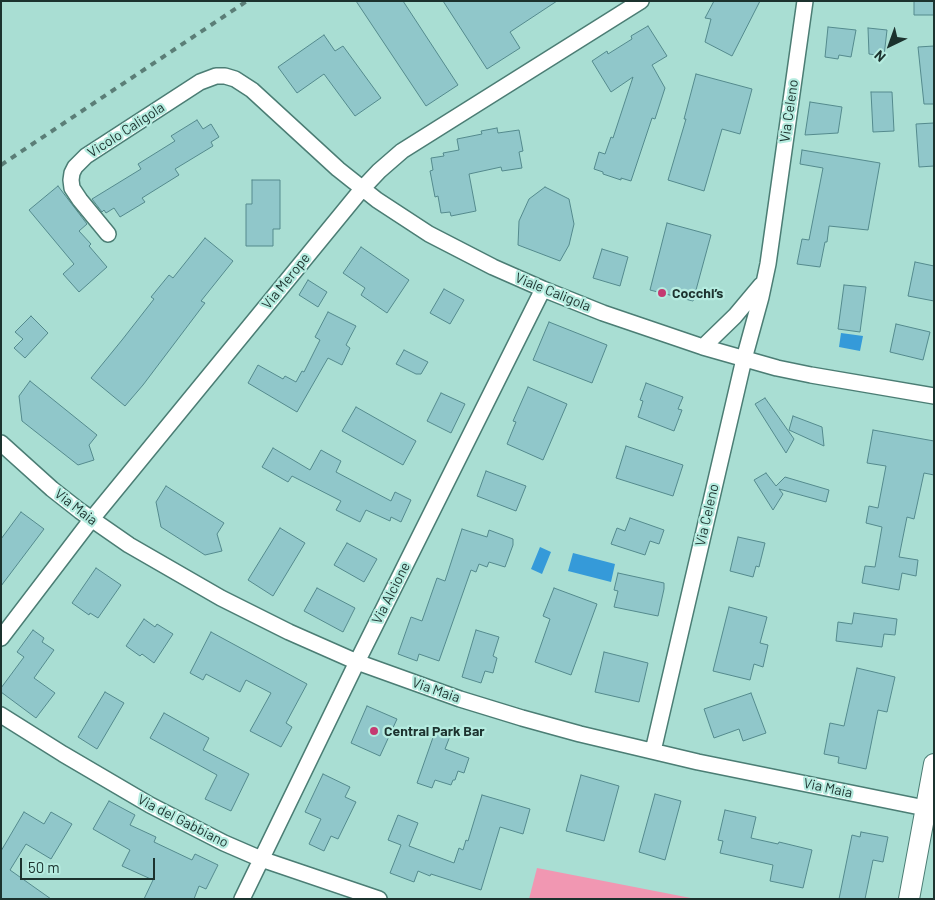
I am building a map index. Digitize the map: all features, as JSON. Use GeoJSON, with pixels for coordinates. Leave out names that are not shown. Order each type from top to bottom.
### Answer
{"type":"FeatureCollection","features":[{"type":"Feature","properties":{"kind":"main road"},"geometry":{"type":"LineString","coordinates":[[909,899],[934,764]]}},
{"type":"Feature","properties":{"kind":"street","name":"Via Merope"},"geometry":{"type":"LineString","coordinates":[[1,638],[91,520],[379,170],[402,151],[641,1]]}},
{"type":"Feature","properties":{"kind":"street","name":"Via Celeno"},"geometry":{"type":"LineString","coordinates":[[652,751],[764,280],[805,1]]}},
{"type":"Feature","properties":{"kind":"street","name":"Viale Caligola"},"geometry":{"type":"LineString","coordinates":[[225,76],[235,79],[252,90],[338,169],[397,214],[444,242],[543,290],[704,348],[744,359],[810,375],[934,396]]}},
{"type":"Feature","properties":{"kind":"street","name":"Vicolo Caligola"},"geometry":{"type":"LineString","coordinates":[[108,234],[72,188],[72,173],[75,167],[86,156],[200,82],[207,78],[225,76]]}},
{"type":"Feature","properties":{"kind":"street","name":"Via Celeno"},"geometry":{"type":"LineString","coordinates":[[704,348],[735,316],[764,280]]}},
{"type":"Feature","properties":{"kind":"street","name":"Via Alcione"},"geometry":{"type":"LineString","coordinates":[[242,899],[357,662],[543,290]]}},
{"type":"Feature","properties":{"kind":"street","name":"Via Maia"},"geometry":{"type":"LineString","coordinates":[[1,443],[52,489],[91,520],[125,542],[206,590],[289,632],[357,662],[491,709],[566,730],[698,762],[925,808]]}},
{"type":"Feature","properties":{"kind":"street","name":"Via del Gabbiano"},"geometry":{"type":"LineString","coordinates":[[1,715],[150,805],[224,843],[261,859],[379,899]]}},
{"type":"Feature","properties":{"kind":"shaded area"},"geometry":{"type":"Polygon","coordinates":[[[537,868],[696,899],[529,899],[537,868]]]}},
{"type":"Feature","properties":{"kind":"water"},"geometry":{"type":"Polygon","coordinates":[[[841,333],[863,336],[860,351],[839,347],[841,333]]]}},
{"type":"Feature","properties":{"kind":"water"},"geometry":{"type":"Polygon","coordinates":[[[540,547],[551,552],[542,574],[531,569],[540,547]]]}},
{"type":"Feature","properties":{"kind":"water"},"geometry":{"type":"Polygon","coordinates":[[[573,553],[615,564],[611,582],[568,571],[573,553]]]}},
{"type":"Feature","properties":{"kind":"building"},"geometry":{"type":"Polygon","coordinates":[[[356,1],[403,1],[458,85],[426,106],[356,1]]]}},
{"type":"Feature","properties":{"kind":"building"},"geometry":{"type":"Polygon","coordinates":[[[443,1],[557,1],[510,32],[520,48],[487,69],[443,1]]]}},
{"type":"Feature","properties":{"kind":"building"},"geometry":{"type":"Polygon","coordinates":[[[714,1],[760,1],[732,56],[705,42],[711,19],[705,18],[714,1]]]}},
{"type":"Feature","properties":{"kind":"building"},"geometry":{"type":"Polygon","coordinates":[[[914,1],[934,1],[934,15],[914,15],[914,1]]]}},
{"type":"Feature","properties":{"kind":"building"},"geometry":{"type":"Polygon","coordinates":[[[648,26],[667,56],[652,65],[665,88],[655,119],[652,118],[631,181],[621,178],[621,180],[594,169],[599,152],[605,154],[611,137],[613,138],[633,77],[611,92],[592,61],[607,51],[608,54],[632,39],[631,36],[648,26]]]}},
{"type":"Feature","properties":{"kind":"building"},"geometry":{"type":"Polygon","coordinates":[[[828,27],[856,30],[851,57],[839,55],[838,59],[825,57],[828,27]]]}},
{"type":"Feature","properties":{"kind":"building"},"geometry":{"type":"Polygon","coordinates":[[[868,28],[887,30],[884,56],[869,54],[868,28]]]}},
{"type":"Feature","properties":{"kind":"building"},"geometry":{"type":"Polygon","coordinates":[[[324,35],[335,51],[343,46],[381,98],[355,116],[324,74],[297,93],[278,67],[324,35]]]}},
{"type":"Feature","properties":{"kind":"building"},"geometry":{"type":"Polygon","coordinates":[[[934,46],[934,104],[924,104],[918,47],[934,46]]]}},
{"type":"Feature","properties":{"kind":"building"},"geometry":{"type":"Polygon","coordinates":[[[696,74],[752,89],[740,134],[722,129],[704,191],[668,180],[686,119],[684,119],[696,74]]]}},
{"type":"Feature","properties":{"kind":"building"},"geometry":{"type":"Polygon","coordinates":[[[871,92],[892,92],[894,131],[873,132],[871,92]]]}},
{"type":"Feature","properties":{"kind":"building"},"geometry":{"type":"Polygon","coordinates":[[[810,102],[842,107],[838,133],[805,135],[810,102]]]}},
{"type":"Feature","properties":{"kind":"building"},"geometry":{"type":"Polygon","coordinates":[[[197,120],[203,129],[211,124],[219,137],[211,142],[213,146],[175,169],[179,175],[142,198],[145,202],[120,217],[114,208],[106,213],[104,210],[102,212],[92,199],[141,169],[138,164],[175,141],[171,136],[197,120]]]}},
{"type":"Feature","properties":{"kind":"building"},"geometry":{"type":"Polygon","coordinates":[[[934,123],[934,166],[919,167],[916,124],[934,123]]]}},
{"type":"Feature","properties":{"kind":"building"},"geometry":{"type":"Polygon","coordinates":[[[497,128],[498,133],[519,130],[523,151],[519,152],[522,168],[502,171],[501,167],[469,174],[476,211],[451,216],[450,212],[441,213],[438,196],[435,197],[430,171],[433,170],[431,158],[444,156],[443,153],[459,150],[457,139],[482,134],[481,131],[497,128]]]}},
{"type":"Feature","properties":{"kind":"building"},"geometry":{"type":"Polygon","coordinates":[[[802,150],[880,163],[868,230],[829,226],[820,267],[797,264],[802,239],[809,240],[823,168],[800,164],[802,150]]]}},
{"type":"Feature","properties":{"kind":"building"},"geometry":{"type":"Polygon","coordinates":[[[252,180],[280,180],[280,229],[273,229],[273,246],[246,246],[246,204],[252,204],[252,180]]]}},
{"type":"Feature","properties":{"kind":"building"},"geometry":{"type":"Polygon","coordinates":[[[58,186],[87,224],[79,231],[107,267],[79,292],[63,274],[74,264],[29,210],[58,186]]]}},
{"type":"Feature","properties":{"kind":"building"},"geometry":{"type":"Polygon","coordinates":[[[545,187],[569,199],[574,224],[569,245],[560,261],[518,245],[519,221],[529,199],[545,187]]]}},
{"type":"Feature","properties":{"kind":"building"},"geometry":{"type":"Polygon","coordinates":[[[667,223],[711,235],[693,301],[650,290],[667,223]]]}},
{"type":"Feature","properties":{"kind":"building"},"geometry":{"type":"Polygon","coordinates":[[[205,238],[233,261],[201,301],[205,303],[125,406],[91,378],[154,299],[151,297],[169,275],[173,278],[205,238]]]}},
{"type":"Feature","properties":{"kind":"building"},"geometry":{"type":"Polygon","coordinates":[[[361,247],[409,280],[387,313],[361,295],[365,288],[343,273],[361,247]]]}},
{"type":"Feature","properties":{"kind":"building"},"geometry":{"type":"Polygon","coordinates":[[[602,249],[628,257],[620,286],[593,278],[602,249]]]}},
{"type":"Feature","properties":{"kind":"building"},"geometry":{"type":"Polygon","coordinates":[[[915,262],[934,266],[934,301],[908,296],[915,262]]]}},
{"type":"Feature","properties":{"kind":"building"},"geometry":{"type":"Polygon","coordinates":[[[308,280],[327,292],[318,307],[299,295],[308,280]]]}},
{"type":"Feature","properties":{"kind":"building"},"geometry":{"type":"Polygon","coordinates":[[[844,285],[866,287],[860,332],[838,329],[844,285]]]}},
{"type":"Feature","properties":{"kind":"building"},"geometry":{"type":"Polygon","coordinates":[[[444,289],[464,300],[450,324],[430,313],[444,289]]]}},
{"type":"Feature","properties":{"kind":"building"},"geometry":{"type":"Polygon","coordinates":[[[328,312],[356,326],[346,345],[350,348],[342,365],[328,358],[297,412],[248,383],[258,365],[283,379],[285,376],[296,382],[302,371],[304,372],[320,340],[315,337],[328,312]]]}},
{"type":"Feature","properties":{"kind":"building"},"geometry":{"type":"Polygon","coordinates":[[[31,316],[48,333],[25,358],[14,348],[23,339],[15,332],[31,316]]]}},
{"type":"Feature","properties":{"kind":"building"},"geometry":{"type":"Polygon","coordinates":[[[549,322],[607,345],[592,383],[533,360],[549,322]]]}},
{"type":"Feature","properties":{"kind":"building"},"geometry":{"type":"Polygon","coordinates":[[[896,324],[930,332],[923,360],[890,352],[896,324]]]}},
{"type":"Feature","properties":{"kind":"building"},"geometry":{"type":"Polygon","coordinates":[[[404,350],[428,362],[421,374],[416,374],[396,364],[404,350]]]}},
{"type":"Feature","properties":{"kind":"building"},"geometry":{"type":"Polygon","coordinates":[[[30,381],[97,435],[89,445],[94,460],[78,465],[22,421],[19,396],[30,381]]]}},
{"type":"Feature","properties":{"kind":"building"},"geometry":{"type":"Polygon","coordinates":[[[646,383],[683,397],[678,409],[682,410],[674,431],[638,417],[643,401],[640,400],[646,383]]]}},
{"type":"Feature","properties":{"kind":"building"},"geometry":{"type":"Polygon","coordinates":[[[528,387],[567,404],[543,460],[507,444],[516,422],[513,421],[528,387]]]}},
{"type":"Feature","properties":{"kind":"building"},"geometry":{"type":"Polygon","coordinates":[[[441,393],[465,404],[451,433],[427,421],[441,393]]]}},
{"type":"Feature","properties":{"kind":"building"},"geometry":{"type":"Polygon","coordinates":[[[765,398],[794,439],[786,453],[755,404],[765,398]]]}},
{"type":"Feature","properties":{"kind":"building"},"geometry":{"type":"Polygon","coordinates":[[[356,407],[416,441],[403,465],[342,431],[356,407]]]}},
{"type":"Feature","properties":{"kind":"building"},"geometry":{"type":"Polygon","coordinates":[[[793,416],[822,427],[824,446],[789,430],[793,416]]]}},
{"type":"Feature","properties":{"kind":"building"},"geometry":{"type":"Polygon","coordinates":[[[873,430],[934,441],[934,475],[924,473],[914,519],[907,517],[899,557],[918,560],[916,576],[902,573],[899,590],[862,583],[865,566],[875,567],[882,527],[866,523],[869,506],[878,508],[886,466],[867,463],[873,430]]]}},
{"type":"Feature","properties":{"kind":"building"},"geometry":{"type":"Polygon","coordinates":[[[626,446],[683,465],[673,496],[616,478],[626,446]]]}},
{"type":"Feature","properties":{"kind":"building"},"geometry":{"type":"Polygon","coordinates":[[[273,448],[310,470],[321,450],[341,461],[336,472],[391,501],[395,492],[411,500],[401,522],[391,517],[390,521],[366,510],[360,522],[336,510],[341,501],[292,476],[288,482],[262,467],[273,448]]]}},
{"type":"Feature","properties":{"kind":"building"},"geometry":{"type":"Polygon","coordinates":[[[486,471],[526,486],[516,511],[477,496],[486,471]]]}},
{"type":"Feature","properties":{"kind":"building"},"geometry":{"type":"Polygon","coordinates":[[[766,473],[776,486],[785,477],[829,490],[826,502],[779,489],[783,494],[773,510],[754,480],[766,473]]]}},
{"type":"Feature","properties":{"kind":"building"},"geometry":{"type":"Polygon","coordinates":[[[166,486],[224,523],[217,534],[222,551],[205,555],[161,527],[156,502],[166,486]]]}},
{"type":"Feature","properties":{"kind":"building"},"geometry":{"type":"Polygon","coordinates":[[[21,512],[44,529],[1,586],[1,539],[21,512]]]}},
{"type":"Feature","properties":{"kind":"building"},"geometry":{"type":"Polygon","coordinates":[[[630,518],[664,530],[659,544],[650,541],[645,555],[611,544],[617,528],[625,531],[630,518]]]}},
{"type":"Feature","properties":{"kind":"building"},"geometry":{"type":"Polygon","coordinates":[[[280,528],[305,543],[273,596],[248,580],[280,528]]]}},
{"type":"Feature","properties":{"kind":"building"},"geometry":{"type":"Polygon","coordinates":[[[462,529],[487,537],[489,530],[513,539],[513,545],[505,567],[489,562],[487,567],[479,564],[476,572],[471,570],[439,661],[419,654],[417,661],[398,654],[411,617],[422,621],[437,578],[445,581],[462,529]]]}},
{"type":"Feature","properties":{"kind":"building"},"geometry":{"type":"Polygon","coordinates":[[[738,537],[765,543],[759,567],[756,566],[753,577],[730,571],[738,537]]]}},
{"type":"Feature","properties":{"kind":"building"},"geometry":{"type":"Polygon","coordinates":[[[347,543],[377,559],[364,582],[334,565],[347,543]]]}},
{"type":"Feature","properties":{"kind":"building"},"geometry":{"type":"Polygon","coordinates":[[[96,568],[121,585],[98,618],[90,613],[89,615],[72,603],[96,568]]]}},
{"type":"Feature","properties":{"kind":"building"},"geometry":{"type":"Polygon","coordinates":[[[618,573],[664,583],[658,616],[614,607],[618,591],[614,590],[618,573]]]}},
{"type":"Feature","properties":{"kind":"building"},"geometry":{"type":"Polygon","coordinates":[[[317,588],[355,608],[343,632],[304,611],[317,588]]]}},
{"type":"Feature","properties":{"kind":"building"},"geometry":{"type":"Polygon","coordinates":[[[554,588],[597,604],[571,675],[535,662],[550,619],[543,616],[554,588]]]}},
{"type":"Feature","properties":{"kind":"building"},"geometry":{"type":"Polygon","coordinates":[[[729,607],[767,617],[760,643],[768,645],[763,667],[754,664],[750,680],[713,671],[729,607]]]}},
{"type":"Feature","properties":{"kind":"building"},"geometry":{"type":"Polygon","coordinates":[[[854,613],[897,619],[895,635],[884,634],[882,647],[836,641],[838,622],[852,624],[854,613]]]}},
{"type":"Feature","properties":{"kind":"building"},"geometry":{"type":"Polygon","coordinates":[[[144,619],[155,627],[157,624],[173,634],[154,663],[126,646],[144,619]]]}},
{"type":"Feature","properties":{"kind":"building"},"geometry":{"type":"Polygon","coordinates":[[[33,630],[44,638],[42,642],[54,650],[34,678],[55,693],[36,718],[1,692],[1,688],[24,657],[17,652],[33,630]]]}},
{"type":"Feature","properties":{"kind":"building"},"geometry":{"type":"Polygon","coordinates":[[[476,630],[499,637],[493,656],[497,658],[493,673],[485,671],[481,683],[462,677],[476,630]]]}},
{"type":"Feature","properties":{"kind":"building"},"geometry":{"type":"Polygon","coordinates":[[[211,632],[307,684],[286,723],[292,727],[281,747],[250,731],[271,693],[246,680],[240,692],[206,674],[203,680],[190,673],[211,632]]]}},
{"type":"Feature","properties":{"kind":"building"},"geometry":{"type":"Polygon","coordinates":[[[604,652],[648,663],[639,702],[595,692],[604,652]]]}},
{"type":"Feature","properties":{"kind":"building"},"geometry":{"type":"Polygon","coordinates":[[[857,668],[895,677],[887,712],[878,710],[866,769],[838,763],[839,757],[824,754],[830,723],[844,726],[857,668]]]}},
{"type":"Feature","properties":{"kind":"building"},"geometry":{"type":"Polygon","coordinates":[[[105,692],[124,703],[97,749],[78,737],[105,692]]]}},
{"type":"Feature","properties":{"kind":"building"},"geometry":{"type":"Polygon","coordinates":[[[751,693],[766,733],[743,741],[739,729],[714,738],[704,709],[751,693]]]}},
{"type":"Feature","properties":{"kind":"building","name":"Central Park Bar"},"geometry":{"type":"Polygon","coordinates":[[[367,706],[397,719],[380,756],[351,743],[367,706]]]}},
{"type":"Feature","properties":{"kind":"building"},"geometry":{"type":"Polygon","coordinates":[[[164,713],[209,738],[203,750],[249,774],[231,811],[205,799],[217,775],[150,738],[164,713]]]}},
{"type":"Feature","properties":{"kind":"building"},"geometry":{"type":"Polygon","coordinates":[[[437,726],[452,731],[445,749],[469,758],[464,773],[458,771],[451,785],[435,780],[432,788],[417,783],[437,726]]]}},
{"type":"Feature","properties":{"kind":"building"},"geometry":{"type":"Polygon","coordinates":[[[323,774],[350,787],[345,797],[356,802],[338,839],[331,836],[324,851],[309,844],[321,819],[305,812],[323,774]]]}},
{"type":"Feature","properties":{"kind":"building"},"geometry":{"type":"Polygon","coordinates":[[[581,775],[619,786],[604,841],[566,831],[581,775]]]}},
{"type":"Feature","properties":{"kind":"building"},"geometry":{"type":"Polygon","coordinates":[[[655,794],[681,801],[665,860],[639,852],[655,794]]]}},
{"type":"Feature","properties":{"kind":"building"},"geometry":{"type":"Polygon","coordinates":[[[482,795],[530,809],[523,834],[500,827],[481,890],[418,871],[414,882],[390,873],[401,845],[388,840],[398,815],[418,823],[409,846],[454,863],[459,848],[463,850],[466,840],[468,841],[482,795]]]}},
{"type":"Feature","properties":{"kind":"building"},"geometry":{"type":"Polygon","coordinates":[[[109,801],[135,815],[130,825],[156,837],[154,842],[192,860],[195,854],[218,865],[206,889],[199,886],[194,899],[144,899],[153,880],[122,866],[130,850],[93,829],[109,801]]]}},
{"type":"Feature","properties":{"kind":"building"},"geometry":{"type":"Polygon","coordinates":[[[725,810],[756,817],[751,838],[812,850],[803,888],[770,881],[773,865],[720,853],[723,841],[718,840],[725,810]]]}},
{"type":"Feature","properties":{"kind":"building"},"geometry":{"type":"Polygon","coordinates":[[[24,812],[44,824],[51,812],[72,824],[51,859],[26,844],[10,870],[51,899],[1,899],[1,851],[24,812]]]}},
{"type":"Feature","properties":{"kind":"building"},"geometry":{"type":"Polygon","coordinates":[[[861,832],[888,837],[883,862],[873,860],[865,899],[839,899],[852,835],[860,837],[861,832]]]}},
{"type":"Feature","properties":{"kind":"railway"},"geometry":{"type":"LineString","coordinates":[[1,165],[247,1]]}},
{"type":"Feature","properties":{"kind":"place","name":"Cocchi’s"},"geometry":{"type":"Point","coordinates":[662,293]}},
{"type":"Feature","properties":{"kind":"place","name":"Central Park Bar"},"geometry":{"type":"Point","coordinates":[374,731]}}]}
